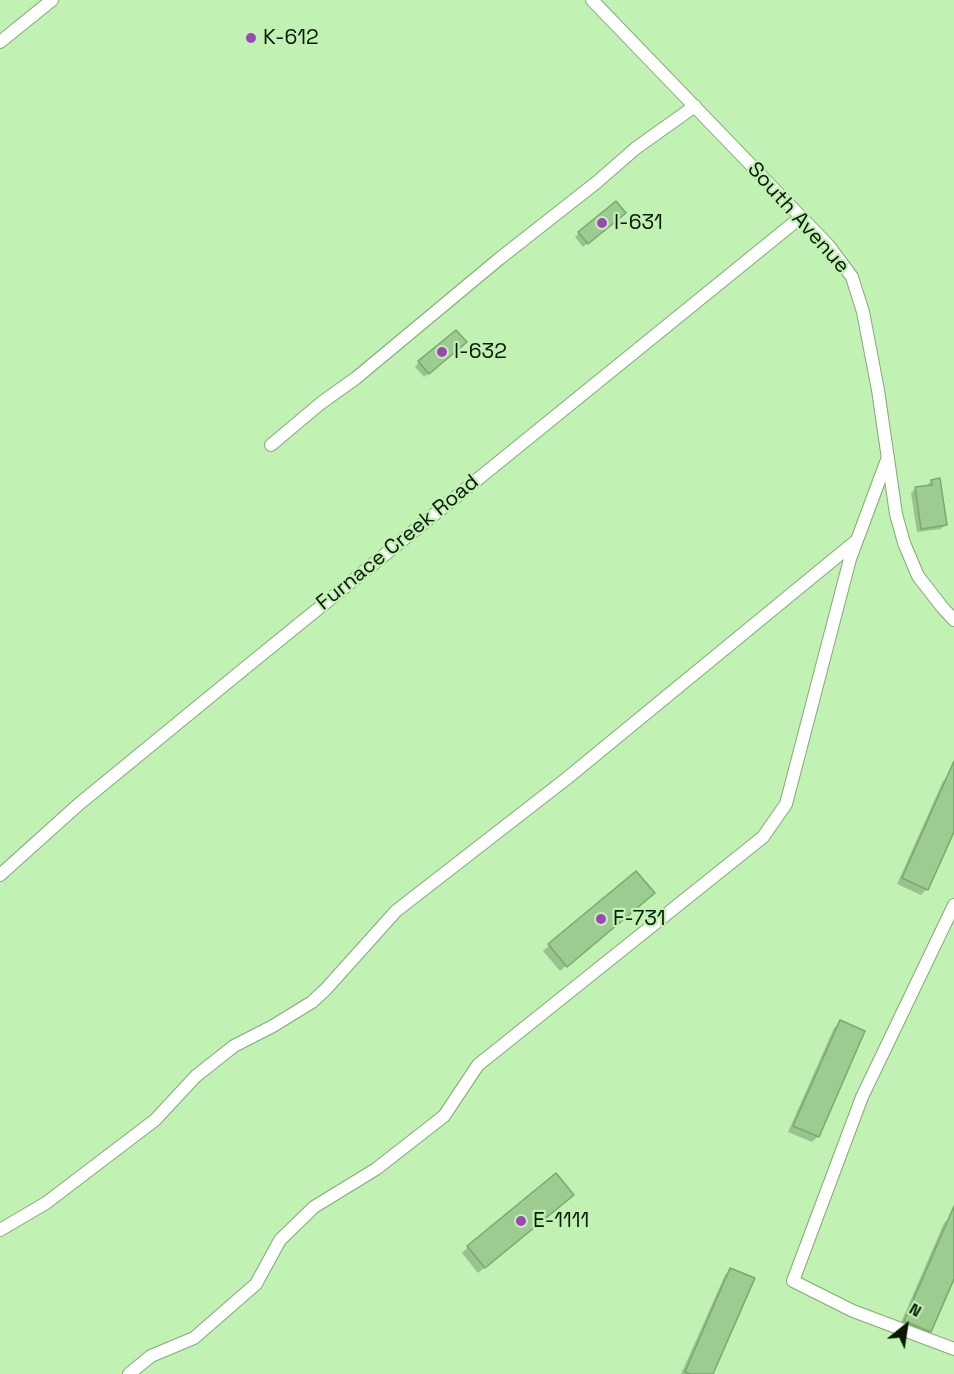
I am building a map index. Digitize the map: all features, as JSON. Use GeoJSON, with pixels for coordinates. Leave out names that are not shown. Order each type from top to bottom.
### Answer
{"type":"FeatureCollection","features":[{"type":"Feature","properties":{"kind":"lane"},"geometry":{"type":"LineString","coordinates":[[0,42],[51,0]]}},
{"type":"Feature","properties":{"kind":"lane","name":"South Avenue"},"geometry":{"type":"LineString","coordinates":[[592,0],[829,246],[852,277],[863,312],[878,390],[896,514],[904,543],[918,576],[954,620]]}},
{"type":"Feature","properties":{"kind":"lane"},"geometry":{"type":"LineString","coordinates":[[271,445],[636,148],[695,106]]}},
{"type":"Feature","properties":{"kind":"lane","name":"Furnace Creek Road"},"geometry":{"type":"LineString","coordinates":[[0,875],[79,804],[244,668],[801,217]]}},
{"type":"Feature","properties":{"kind":"lane"},"geometry":{"type":"LineString","coordinates":[[129,1374],[151,1356],[194,1338],[256,1284],[280,1240],[314,1207],[376,1169],[444,1116],[478,1065],[763,837],[786,804],[847,570],[888,457]]}},
{"type":"Feature","properties":{"kind":"lane"},"geometry":{"type":"LineString","coordinates":[[0,1230],[46,1203],[155,1120],[196,1076],[234,1047],[312,1002],[396,911],[566,779],[857,540]]}},
{"type":"Feature","properties":{"kind":"lane"},"geometry":{"type":"LineString","coordinates":[[954,904],[862,1097],[793,1281],[853,1311],[954,1349]]}},
{"type":"Feature","properties":{"kind":"building","name":"I-631"},"geometry":{"type":"Polygon","coordinates":[[[616,201],[626,213],[588,244],[578,232],[616,201]]]}},
{"type":"Feature","properties":{"kind":"building","name":"I-632"},"geometry":{"type":"Polygon","coordinates":[[[456,330],[467,342],[429,374],[418,361],[456,330]]]}},
{"type":"Feature","properties":{"kind":"building"},"geometry":{"type":"Polygon","coordinates":[[[940,478],[947,525],[921,529],[915,487],[932,485],[931,480],[940,478]]]}},
{"type":"Feature","properties":{"kind":"building"},"geometry":{"type":"Polygon","coordinates":[[[954,761],[954,832],[928,890],[902,878],[954,761]]]}},
{"type":"Feature","properties":{"kind":"building","name":"F-731"},"geometry":{"type":"Polygon","coordinates":[[[636,871],[655,893],[567,967],[548,944],[636,871]]]}},
{"type":"Feature","properties":{"kind":"building"},"geometry":{"type":"Polygon","coordinates":[[[840,1020],[865,1031],[819,1137],[793,1126],[840,1020]]]}},
{"type":"Feature","properties":{"kind":"building","name":"E-1111"},"geometry":{"type":"Polygon","coordinates":[[[556,1173],[574,1195],[485,1268],[467,1246],[556,1173]]]}},
{"type":"Feature","properties":{"kind":"building"},"geometry":{"type":"Polygon","coordinates":[[[954,1206],[954,1279],[931,1332],[904,1321],[954,1206]]]}},
{"type":"Feature","properties":{"kind":"building"},"geometry":{"type":"Polygon","coordinates":[[[730,1268],[755,1278],[713,1374],[685,1372],[730,1268]]]}},
{"type":"Feature","properties":{"kind":"place","name":"K-612"},"geometry":{"type":"Point","coordinates":[251,38]}},
{"type":"Feature","properties":{"kind":"place","name":"I-631"},"geometry":{"type":"Point","coordinates":[602,223]}},
{"type":"Feature","properties":{"kind":"place","name":"I-632"},"geometry":{"type":"Point","coordinates":[442,352]}},
{"type":"Feature","properties":{"kind":"place","name":"F-731"},"geometry":{"type":"Point","coordinates":[601,919]}},
{"type":"Feature","properties":{"kind":"place","name":"E-1111"},"geometry":{"type":"Point","coordinates":[521,1221]}}]}
